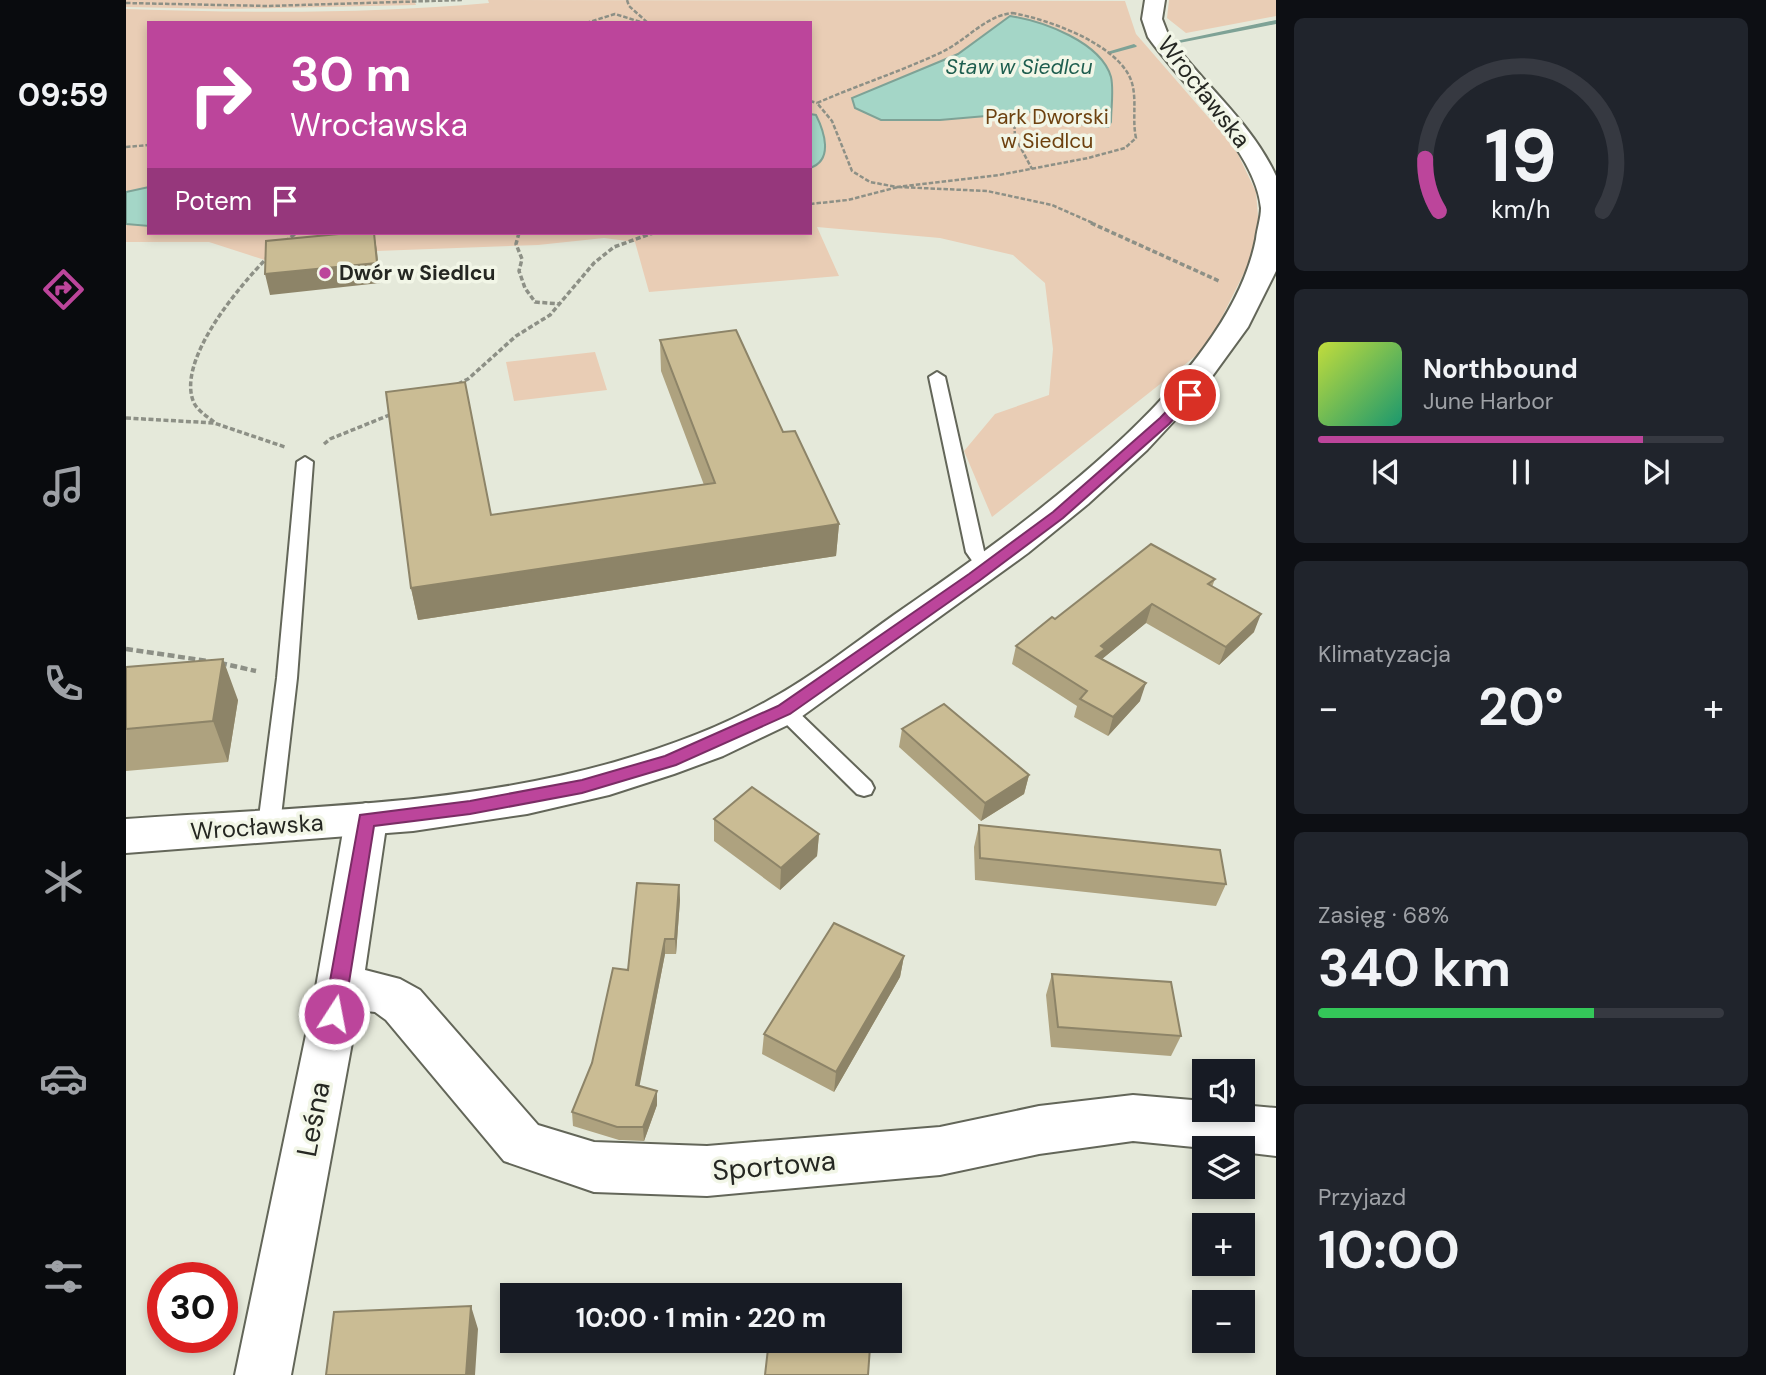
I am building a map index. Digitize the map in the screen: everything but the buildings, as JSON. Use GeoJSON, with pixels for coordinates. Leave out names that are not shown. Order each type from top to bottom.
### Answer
{"type":"FeatureCollection","features":[{"type":"Feature","properties":{"kind":"street","name":"Wrocławska"},"geometry":{"type":"LineString","coordinates":[[126,836],[366,820],[470,807],[582,786],[670,761],[784,710],[1058,515],[1165,421],[1209,372],[1245,320],[1257,296],[1273,248],[1275,225],[1271,192],[1252,154],[1159,37],[1152,19],[1155,0]]}},
{"type":"Feature","properties":{"kind":"street","name":"Leśna"},"geometry":{"type":"LineString","coordinates":[[263,1375],[339,987],[366,820]]}},
{"type":"Feature","properties":{"kind":"street","name":"Sportowa"},"geometry":{"type":"LineString","coordinates":[[339,987],[384,993],[403,1005],[522,1144],[594,1167],[707,1171],[940,1151],[1039,1130],[1133,1118],[1276,1132]]}},
{"type":"Feature","properties":{"kind":"lane"},"geometry":{"type":"LineString","coordinates":[[937,377],[975,552],[986,568]]}},
{"type":"Feature","properties":{"kind":"lane"},"geometry":{"type":"LineString","coordinates":[[269,825],[287,678],[306,462]]}},
{"type":"Feature","properties":{"kind":"lane"},"geometry":{"type":"LineString","coordinates":[[784,710],[864,788]]}},
{"type":"Feature","properties":{"kind":"path"},"geometry":{"type":"LineString","coordinates":[[126,3],[268,6],[463,0]]}},
{"type":"Feature","properties":{"kind":"path"},"geometry":{"type":"LineString","coordinates":[[627,0],[629,6],[644,21]]}},
{"type":"Feature","properties":{"kind":"path"},"geometry":{"type":"LineString","coordinates":[[590,21],[608,12],[641,21]]}},
{"type":"Feature","properties":{"kind":"path"},"geometry":{"type":"LineString","coordinates":[[812,204],[842,200],[897,187],[1032,169],[1108,154],[1125,148],[1136,138],[1131,123],[1132,82],[1127,72],[1079,34],[1060,25],[1017,14],[998,15],[942,52],[817,103]]}},
{"type":"Feature","properties":{"kind":"path"},"geometry":{"type":"LineString","coordinates":[[812,101],[832,121],[852,171],[870,182],[897,187],[987,191],[1052,205],[1257,296]]}},
{"type":"Feature","properties":{"kind":"path"},"geometry":{"type":"LineString","coordinates":[[1014,118],[1012,124],[1015,135],[1032,169]]}},
{"type":"Feature","properties":{"kind":"path"},"geometry":{"type":"LineString","coordinates":[[126,148],[147,145]]}},
{"type":"Feature","properties":{"kind":"path"},"geometry":{"type":"LineString","coordinates":[[214,423],[194,403],[191,373],[225,306],[255,269],[294,235]]}},
{"type":"Feature","properties":{"kind":"path"},"geometry":{"type":"LineString","coordinates":[[518,235],[516,244],[522,259],[519,271],[525,288],[535,302],[560,304]]}},
{"type":"Feature","properties":{"kind":"path"},"geometry":{"type":"LineString","coordinates":[[457,384],[468,379],[516,337],[550,315],[594,262],[614,247],[647,235]]}},
{"type":"Feature","properties":{"kind":"path"},"geometry":{"type":"LineString","coordinates":[[126,418],[214,423],[284,446],[306,462],[330,439],[401,410]]}},
{"type":"Feature","properties":{"kind":"path"},"geometry":{"type":"LineString","coordinates":[[126,649],[235,666],[287,678]]}},
{"type":"Feature","properties":{"kind":"green space"},"geometry":{"type":"Polygon","coordinates":[[[126,0],[414,0],[416,5],[226,9],[126,7],[126,0]]]}},
{"type":"Feature","properties":{"kind":"green space","name":"Park Dworski w Siedlcu"},"geometry":{"type":"Polygon","coordinates":[[[488,0],[1125,1],[1136,34],[1235,148],[1256,192],[1260,241],[1207,347],[992,517],[964,451],[995,414],[1049,395],[1053,349],[1045,283],[1013,255],[940,238],[817,227],[839,276],[649,292],[635,242],[604,238],[538,245],[377,251],[271,262],[209,242],[126,242],[126,9],[308,12],[489,3],[488,0]]]}},
{"type":"Feature","properties":{"kind":"green space"},"geometry":{"type":"Polygon","coordinates":[[[1169,0],[1276,0],[1276,16],[1186,33],[1167,18],[1169,0]]]}},
{"type":"Feature","properties":{"kind":"green space"},"geometry":{"type":"Polygon","coordinates":[[[595,352],[607,390],[514,401],[506,362],[595,352]]]}},
{"type":"Feature","properties":{"kind":"water","name":"Staw w Siedlcu"},"geometry":{"type":"Polygon","coordinates":[[[1010,16],[1054,28],[1096,53],[1111,77],[1111,122],[1108,127],[1079,124],[1045,111],[940,120],[881,120],[855,108],[852,98],[958,54],[1010,16]]]}},
{"type":"Feature","properties":{"kind":"water"},"geometry":{"type":"Polygon","coordinates":[[[812,114],[816,115],[825,144],[825,152],[812,167],[812,114]]]}},
{"type":"Feature","properties":{"kind":"water"},"geometry":{"type":"Polygon","coordinates":[[[147,187],[147,226],[126,224],[126,192],[147,187]]]}},
{"type":"Feature","properties":{"kind":"waterway"},"geometry":{"type":"LineString","coordinates":[[1179,41],[1276,22]]}},
{"type":"Feature","properties":{"kind":"waterway"},"geometry":{"type":"LineString","coordinates":[[1110,52],[1134,46]]}},
{"type":"Feature","properties":{"kind":"place","name":"Dwór w Siedlcu"},"geometry":{"type":"Point","coordinates":[325,273]}},
{"type":"Feature","properties":{"kind":"route"},"geometry":{"type":"LineString","coordinates":[[334,1014],[366,820],[470,807],[582,786],[670,761],[784,710],[1058,515],[1165,421],[1190,395]]}}]}
